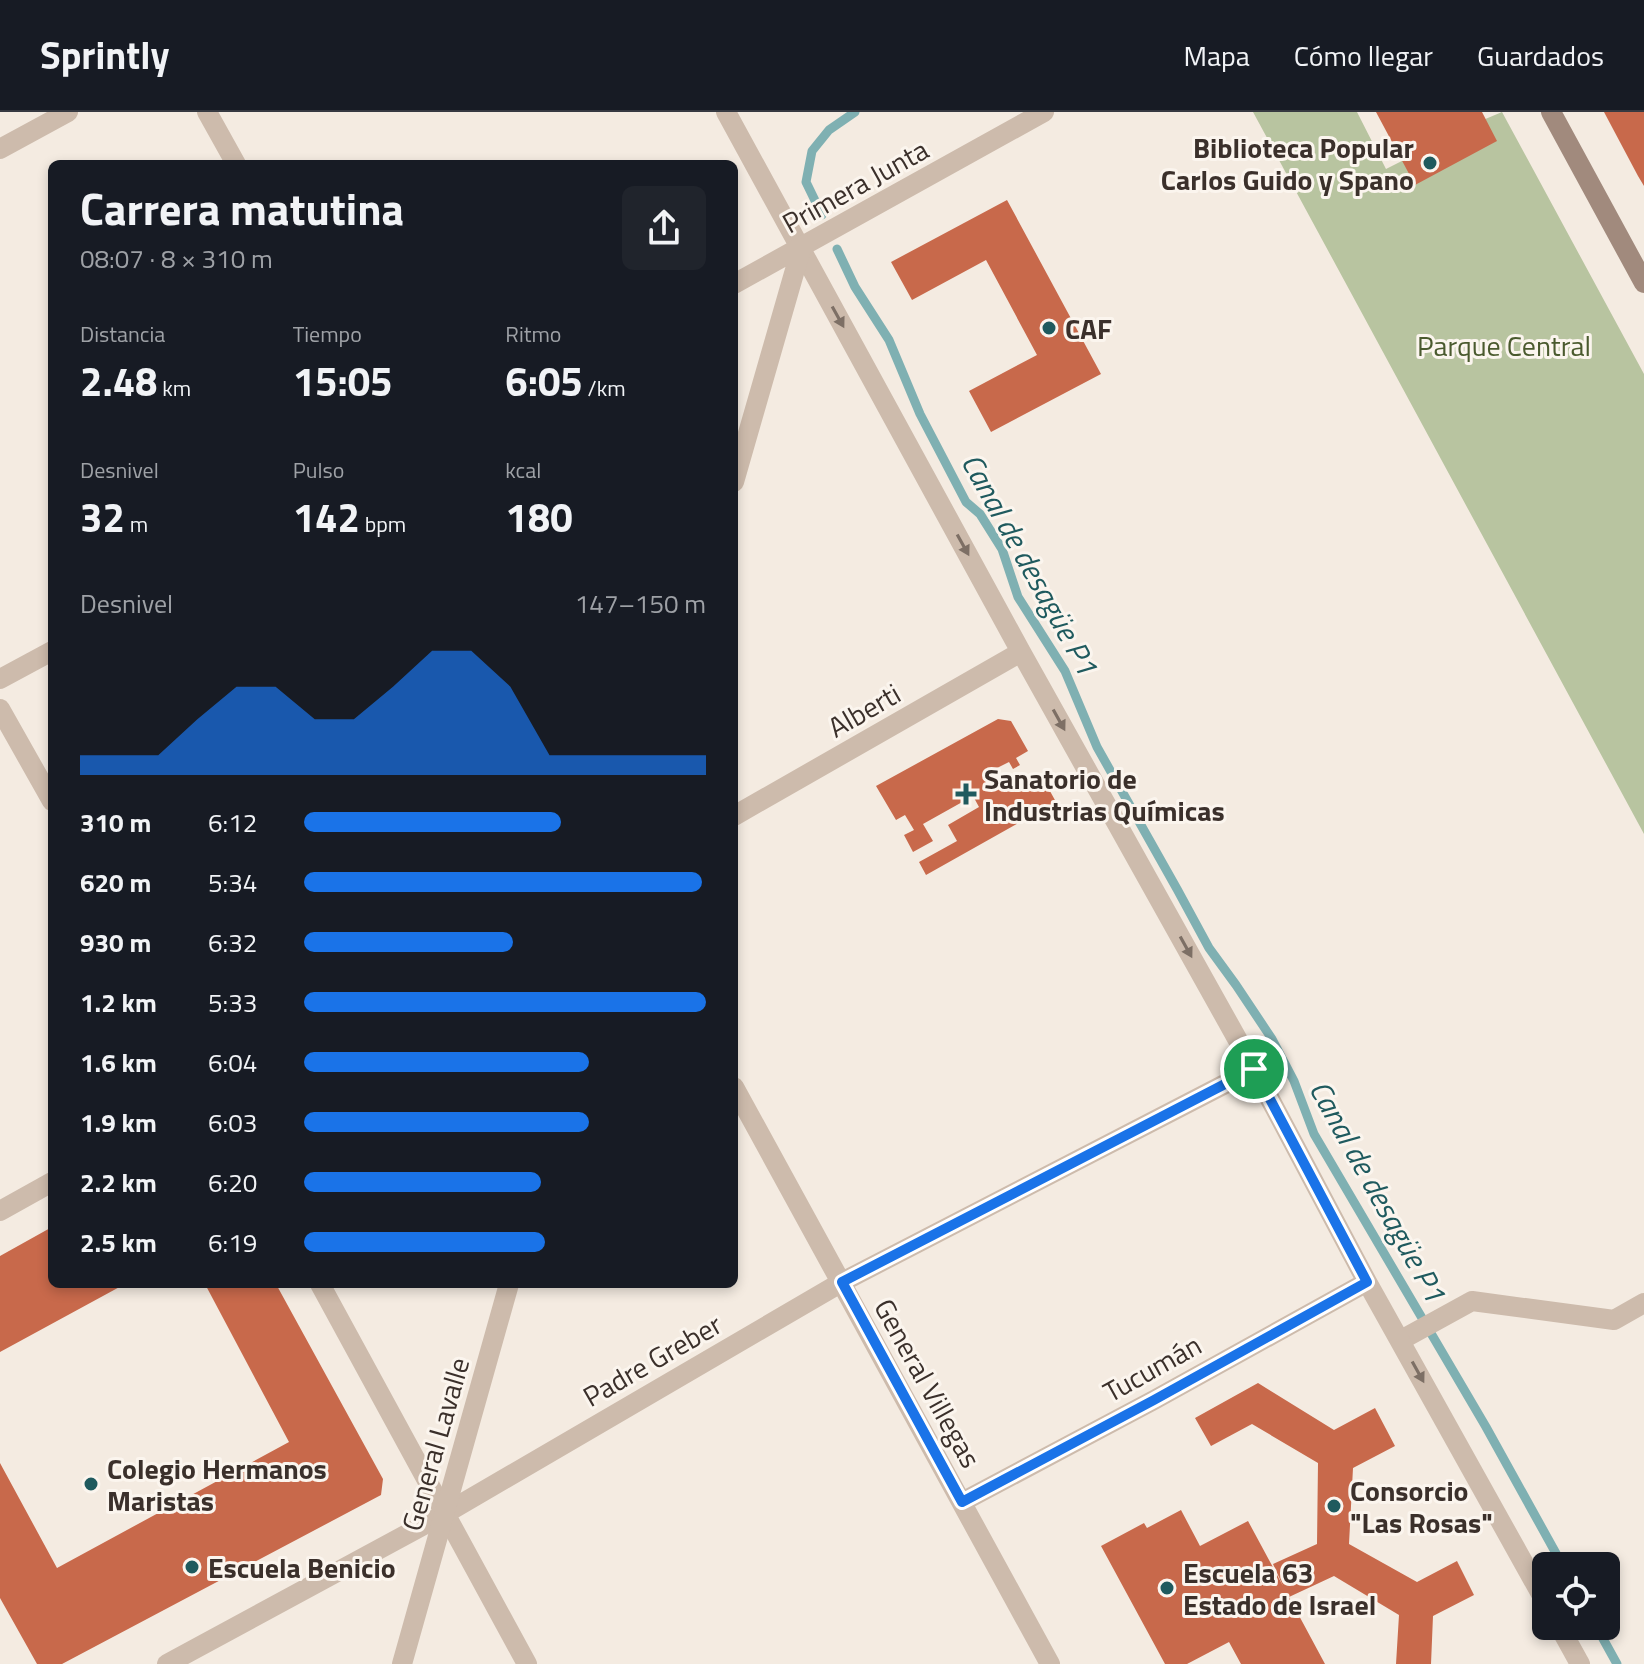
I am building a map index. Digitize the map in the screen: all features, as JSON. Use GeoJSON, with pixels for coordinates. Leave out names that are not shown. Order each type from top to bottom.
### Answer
{"type":"FeatureCollection","features":[{"type":"Feature","properties":{"kind":"main road"},"geometry":{"type":"LineString","coordinates":[[1551,112],[1644,283]]}},
{"type":"Feature","properties":{"kind":"street"},"geometry":{"type":"LineString","coordinates":[[0,149],[68,112]]}},
{"type":"Feature","properties":{"kind":"street"},"geometry":{"type":"LineString","coordinates":[[207,112],[234,160]]}},
{"type":"Feature","properties":{"kind":"street"},"geometry":{"type":"LineString","coordinates":[[726,112],[1021,652],[1254,1069],[1367,1282],[1406,1338],[1532,1576]]}},
{"type":"Feature","properties":{"kind":"street","name":"Primera Junta"},"geometry":{"type":"LineString","coordinates":[[738,282],[1044,112]]}},
{"type":"Feature","properties":{"kind":"street"},"geometry":{"type":"LineString","coordinates":[[738,468],[801,249]]}},
{"type":"Feature","properties":{"kind":"street","name":"Alberti"},"geometry":{"type":"LineString","coordinates":[[738,814],[1021,652]]}},
{"type":"Feature","properties":{"kind":"street"},"geometry":{"type":"LineString","coordinates":[[0,679],[48,653]]}},
{"type":"Feature","properties":{"kind":"street"},"geometry":{"type":"LineString","coordinates":[[0,709],[48,794]]}},
{"type":"Feature","properties":{"kind":"street","name":"Padre Greber"},"geometry":{"type":"LineString","coordinates":[[167,1664],[446,1513],[842,1282],[1254,1069]]}},
{"type":"Feature","properties":{"kind":"street","name":"General Villegas"},"geometry":{"type":"LineString","coordinates":[[738,1094],[1050,1664]]}},
{"type":"Feature","properties":{"kind":"street"},"geometry":{"type":"LineString","coordinates":[[0,1211],[48,1184]]}},
{"type":"Feature","properties":{"kind":"street","name":"Tucumán"},"geometry":{"type":"LineString","coordinates":[[962,1502],[1367,1282]]}},
{"type":"Feature","properties":{"kind":"street"},"geometry":{"type":"LineString","coordinates":[[322,1288],[527,1664]]}},
{"type":"Feature","properties":{"kind":"street","name":"General Lavalle"},"geometry":{"type":"LineString","coordinates":[[402,1664],[508,1288]]}},
{"type":"Feature","properties":{"kind":"street"},"geometry":{"type":"LineString","coordinates":[[1406,1338],[1472,1301],[1614,1320],[1644,1303]]}},
{"type":"Feature","properties":{"kind":"street"},"geometry":{"type":"LineString","coordinates":[[1567,1640],[1580,1664]]}},
{"type":"Feature","properties":{"kind":"green space","name":"Parque Central"},"geometry":{"type":"Polygon","coordinates":[[[1253,112],[1357,112],[1386,169],[1502,112],[1644,374],[1644,834],[1253,112]]]}},
{"type":"Feature","properties":{"kind":"building","name":"Biblioteca Popular Carlos Guido y Spano"},"geometry":{"type":"Polygon","coordinates":[[[1376,112],[1482,112],[1497,141],[1415,185],[1376,112]]]}},
{"type":"Feature","properties":{"kind":"building"},"geometry":{"type":"Polygon","coordinates":[[[1604,112],[1644,112],[1644,186],[1638,176],[1604,112]]]}},
{"type":"Feature","properties":{"kind":"building","name":"CAF"},"geometry":{"type":"Polygon","coordinates":[[[1007,200],[1101,374],[991,432],[969,391],[1037,355],[986,260],[912,300],[891,262],[1007,200]]]}},
{"type":"Feature","properties":{"kind":"building","name":"Sanatorio de Industrias Químicas"},"geometry":{"type":"Polygon","coordinates":[[[998,719],[1011,721],[1028,751],[1016,758],[1020,765],[1013,769],[1009,762],[993,770],[1006,792],[1040,773],[1056,802],[926,875],[919,862],[957,841],[948,825],[979,807],[973,796],[923,824],[933,841],[913,852],[904,835],[914,830],[905,815],[896,820],[876,786],[998,719]]]}},
{"type":"Feature","properties":{"kind":"building"},"geometry":{"type":"Polygon","coordinates":[[[48,1229],[48,1288],[118,1288],[0,1352],[0,1256],[48,1229]]]}},
{"type":"Feature","properties":{"kind":"building"},"geometry":{"type":"Polygon","coordinates":[[[207,1288],[278,1288],[383,1479],[381,1495],[62,1664],[37,1664],[0,1598],[0,1463],[57,1568],[289,1442],[207,1288]]]}},
{"type":"Feature","properties":{"kind":"building"},"geometry":{"type":"Polygon","coordinates":[[[1258,1383],[1334,1430],[1375,1408],[1395,1446],[1353,1468],[1349,1544],[1417,1582],[1457,1561],[1474,1595],[1433,1616],[1431,1664],[1396,1664],[1399,1615],[1334,1576],[1289,1597],[1325,1664],[1241,1664],[1229,1642],[1187,1664],[1165,1664],[1101,1546],[1144,1523],[1147,1528],[1181,1510],[1200,1546],[1248,1521],[1283,1586],[1273,1564],[1317,1544],[1318,1463],[1252,1424],[1211,1446],[1195,1418],[1258,1383]]]}},
{"type":"Feature","properties":{"kind":"waterway","name":"Canal de desagüe P1"},"geometry":{"type":"LineString","coordinates":[[822,215],[806,182],[812,151],[829,130],[855,112]]}},
{"type":"Feature","properties":{"kind":"waterway","name":"Canal de desagüe P1"},"geometry":{"type":"LineString","coordinates":[[837,249],[855,287],[889,340],[920,414],[966,502],[980,514],[1002,549],[1018,597],[1065,671],[1097,747],[1209,948],[1272,1039],[1294,1081],[1314,1134],[1486,1427],[1555,1552]]}},
{"type":"Feature","properties":{"kind":"waterway","name":"Canal de desagüe P1"},"geometry":{"type":"LineString","coordinates":[[1604,1640],[1617,1664]]}},
{"type":"Feature","properties":{"kind":"place","name":"Biblioteca Popular Carlos Guido y Spano"},"geometry":{"type":"Point","coordinates":[1430,163]}},
{"type":"Feature","properties":{"kind":"place","name":"CAF"},"geometry":{"type":"Point","coordinates":[1049,328]}},
{"type":"Feature","properties":{"kind":"place","name":"Sanatorio de Industrias Químicas"},"geometry":{"type":"Point","coordinates":[966,794]}},
{"type":"Feature","properties":{"kind":"place","name":"Colegio Hermanos Maristas"},"geometry":{"type":"Point","coordinates":[91,1484]}},
{"type":"Feature","properties":{"kind":"place","name":"Consorcio \"Las Rosas\""},"geometry":{"type":"Point","coordinates":[1334,1506]}},
{"type":"Feature","properties":{"kind":"place","name":"Escuela Benicio"},"geometry":{"type":"Point","coordinates":[192,1567]}},
{"type":"Feature","properties":{"kind":"place","name":"Escuela 63 Estado de Israel"},"geometry":{"type":"Point","coordinates":[1167,1588]}},
{"type":"Feature","properties":{"kind":"route"},"geometry":{"type":"LineString","coordinates":[[1254,1069],[1367,1282],[962,1502],[842,1282],[1254,1069]]}}]}
